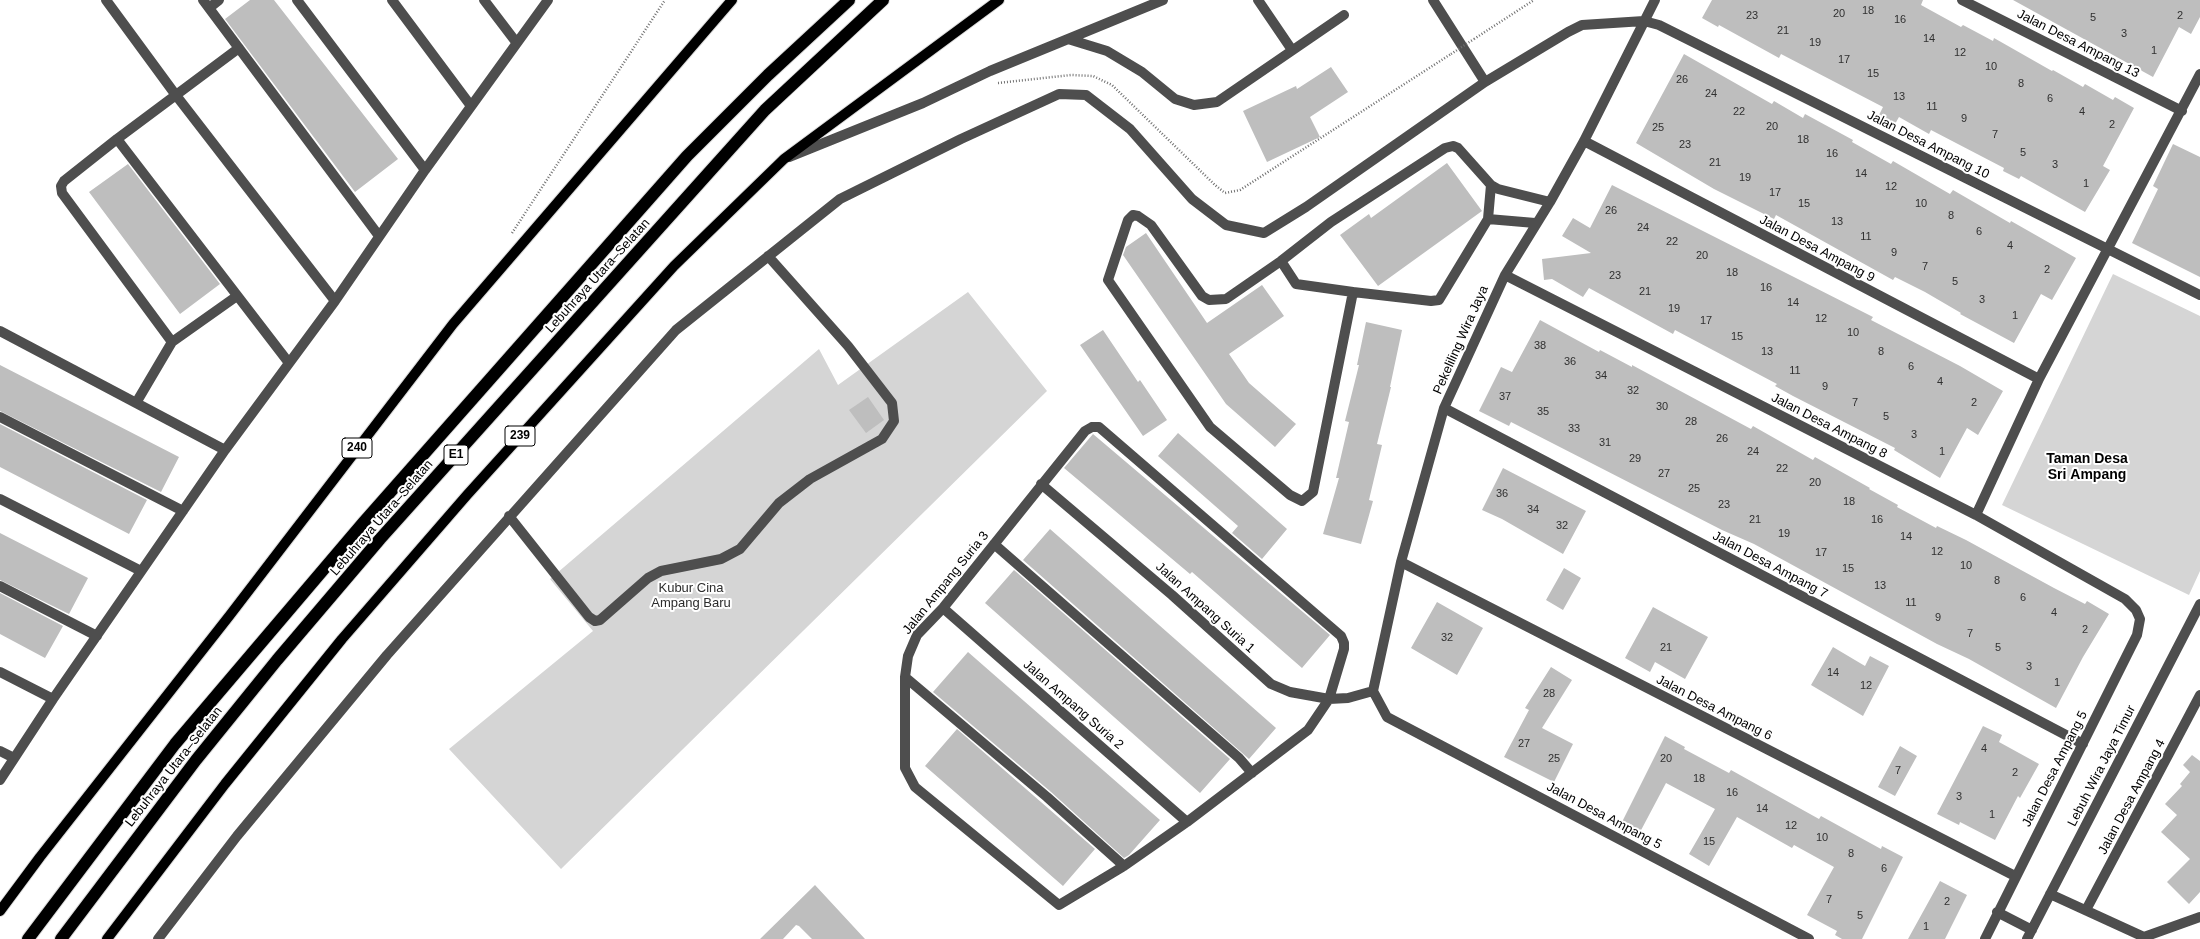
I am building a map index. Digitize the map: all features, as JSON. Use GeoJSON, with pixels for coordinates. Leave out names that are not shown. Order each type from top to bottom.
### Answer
{"type":"FeatureCollection","features":[{"type":"Feature","properties":{"kind":"highway","name":"Lebuhraya Utara–Selatan"},"geometry":{"type":"LineString","coordinates":[[28,939],[176,744],[363,523],[687,156],[768,75],[849,0]]}},
{"type":"Feature","properties":{"kind":"highway","name":"Lebuhraya Utara–Selatan"},"geometry":{"type":"LineString","coordinates":[[61,939],[196,760],[277,660],[380,539],[765,110],[883,0]]}},
{"type":"Feature","properties":{"kind":"main road","name":"240"},"geometry":{"type":"LineString","coordinates":[[0,911],[40,857],[230,615],[453,324],[732,0]]}},
{"type":"Feature","properties":{"kind":"main road","name":"239"},"geometry":{"type":"LineString","coordinates":[[107,939],[305,683],[467,495],[674,266],[784,159],[999,0]]}},
{"type":"Feature","properties":{"kind":"street"},"geometry":{"type":"LineString","coordinates":[[106,0],[175,94],[335,301]]}},
{"type":"Feature","properties":{"kind":"street"},"geometry":{"type":"LineString","coordinates":[[219,0],[206,4],[379,236]]}},
{"type":"Feature","properties":{"kind":"street"},"geometry":{"type":"LineString","coordinates":[[297,0],[425,170]]}},
{"type":"Feature","properties":{"kind":"street"},"geometry":{"type":"LineString","coordinates":[[392,0],[471,106]]}},
{"type":"Feature","properties":{"kind":"street"},"geometry":{"type":"LineString","coordinates":[[484,0],[516,42]]}},
{"type":"Feature","properties":{"kind":"street"},"geometry":{"type":"LineString","coordinates":[[0,780],[53,699],[225,450],[335,301],[425,170],[516,42],[548,0]]}},
{"type":"Feature","properties":{"kind":"street"},"geometry":{"type":"LineString","coordinates":[[784,159],[923,103],[1068,39],[1163,0]]}},
{"type":"Feature","properties":{"kind":"street"},"geometry":{"type":"LineString","coordinates":[[1258,0],[1292,50]]}},
{"type":"Feature","properties":{"kind":"street"},"geometry":{"type":"LineString","coordinates":[[1433,0],[1485,82]]}},
{"type":"Feature","properties":{"kind":"street","name":"Pekeliling Wira Jaya"},"geometry":{"type":"LineString","coordinates":[[1373,691],[1401,562],[1444,408],[1505,275],[1535,223],[1550,202],[1584,141],[1655,0]]}},
{"type":"Feature","properties":{"kind":"street","name":"Jalan Desa Ampang 13"},"geometry":{"type":"LineString","coordinates":[[1962,0],[2182,111]]}},
{"type":"Feature","properties":{"kind":"street"},"geometry":{"type":"LineString","coordinates":[[1068,39],[1107,51],[1142,72],[1175,99],[1194,105],[1217,102],[1344,15]]}},
{"type":"Feature","properties":{"kind":"street"},"geometry":{"type":"LineString","coordinates":[[158,939],[237,836],[377,667],[509,516],[676,330],[840,200],[961,139],[1059,94],[1086,95],[1130,129],[1192,199],[1226,225],[1264,233],[1306,206],[1485,82],[1568,32],[1582,25],[1644,21]]}},
{"type":"Feature","properties":{"kind":"street","name":"Jalan Desa Ampang 10"},"geometry":{"type":"LineString","coordinates":[[1644,21],[1659,25],[2200,295]]}},
{"type":"Feature","properties":{"kind":"street"},"geometry":{"type":"LineString","coordinates":[[172,342],[62,193],[61,186],[64,180],[175,94],[239,48]]}},
{"type":"Feature","properties":{"kind":"street"},"geometry":{"type":"LineString","coordinates":[[1976,515],[2039,379],[2107,249],[2182,111],[2200,74]]}},
{"type":"Feature","properties":{"kind":"street"},"geometry":{"type":"LineString","coordinates":[[117,139],[289,363]]}},
{"type":"Feature","properties":{"kind":"street","name":"Jalan Desa Ampang 9"},"geometry":{"type":"LineString","coordinates":[[1584,141],[2039,379]]}},
{"type":"Feature","properties":{"kind":"street"},"geometry":{"type":"LineString","coordinates":[[1353,292],[1313,492],[1302,501],[1290,495],[1210,427],[1108,280],[1128,220],[1132,215],[1138,216],[1151,225],[1202,296],[1209,300],[1226,299],[1281,261],[1331,222],[1444,148],[1453,146],[1458,148],[1491,185],[1498,189],[1550,202]]}},
{"type":"Feature","properties":{"kind":"street"},"geometry":{"type":"LineString","coordinates":[[1281,261],[1296,284],[1431,301],[1440,300],[1488,219],[1491,185]]}},
{"type":"Feature","properties":{"kind":"street"},"geometry":{"type":"LineString","coordinates":[[1488,219],[1535,223]]}},
{"type":"Feature","properties":{"kind":"street"},"geometry":{"type":"LineString","coordinates":[[509,516],[589,617],[595,621],[600,620],[648,578],[661,571],[721,559],[740,549],[779,503],[810,479],[882,439],[894,421],[892,403],[848,346],[768,256]]}},
{"type":"Feature","properties":{"kind":"street","name":"Jalan Desa Ampang 8"},"geometry":{"type":"LineString","coordinates":[[1505,275],[1976,515],[2125,599],[2136,610]]}},
{"type":"Feature","properties":{"kind":"street"},"geometry":{"type":"LineString","coordinates":[[136,403],[172,342],[237,296]]}},
{"type":"Feature","properties":{"kind":"street"},"geometry":{"type":"LineString","coordinates":[[0,332],[225,450]]}},
{"type":"Feature","properties":{"kind":"street","name":"Jalan Desa Ampang 7"},"geometry":{"type":"LineString","coordinates":[[1444,408],[2083,744]]}},
{"type":"Feature","properties":{"kind":"street"},"geometry":{"type":"LineString","coordinates":[[0,417],[183,511]]}},
{"type":"Feature","properties":{"kind":"street","name":"Jalan Ampang Suria 3"},"geometry":{"type":"LineString","coordinates":[[1124,866],[1059,905],[915,787],[905,768],[905,677],[908,656],[917,635],[942,608],[1085,431],[1092,426],[1099,427],[1341,636],[1344,643],[1344,649],[1329,699]]}},
{"type":"Feature","properties":{"kind":"street","name":"Jalan Ampang Suria 1"},"geometry":{"type":"LineString","coordinates":[[1041,484],[1270,684],[1290,692],[1329,699],[1348,698],[1373,691]]}},
{"type":"Feature","properties":{"kind":"street"},"geometry":{"type":"LineString","coordinates":[[0,499],[141,571]]}},
{"type":"Feature","properties":{"kind":"street"},"geometry":{"type":"LineString","coordinates":[[994,544],[1239,758],[1252,773]]}},
{"type":"Feature","properties":{"kind":"street","name":"Jalan Desa Ampang 6"},"geometry":{"type":"LineString","coordinates":[[1401,562],[2015,876]]}},
{"type":"Feature","properties":{"kind":"street"},"geometry":{"type":"LineString","coordinates":[[0,586],[97,636]]}},
{"type":"Feature","properties":{"kind":"street","name":"Lebuh Wira Jaya Timur"},"geometry":{"type":"LineString","coordinates":[[2029,934],[2200,604]]}},
{"type":"Feature","properties":{"kind":"street","name":"Jalan Ampang Suria 2"},"geometry":{"type":"LineString","coordinates":[[942,608],[1187,822]]}},
{"type":"Feature","properties":{"kind":"street","name":"Jalan Desa Ampang 5"},"geometry":{"type":"LineString","coordinates":[[1984,939],[2138,635],[2140,619],[2136,610]]}},
{"type":"Feature","properties":{"kind":"street"},"geometry":{"type":"LineString","coordinates":[[0,672],[53,699]]}},
{"type":"Feature","properties":{"kind":"street"},"geometry":{"type":"LineString","coordinates":[[905,677],[1041,791],[1124,866],[1187,822],[1308,730],[1329,699]]}},
{"type":"Feature","properties":{"kind":"street","name":"Jalan Desa Ampang 5"},"geometry":{"type":"LineString","coordinates":[[1373,691],[1387,717],[1809,939]]}},
{"type":"Feature","properties":{"kind":"street","name":"Jalan Desa Ampang 4"},"geometry":{"type":"LineString","coordinates":[[2086,910],[2196,714],[2200,696]]}},
{"type":"Feature","properties":{"kind":"street"},"geometry":{"type":"LineString","coordinates":[[0,751],[14,758]]}},
{"type":"Feature","properties":{"kind":"street"},"geometry":{"type":"LineString","coordinates":[[2050,894],[2144,937],[2200,917]]}},
{"type":"Feature","properties":{"kind":"street"},"geometry":{"type":"LineString","coordinates":[[1997,912],[2029,934]]}},
{"type":"Feature","properties":{"kind":"path"},"geometry":{"type":"LineString","coordinates":[[509,238],[665,0]]}},
{"type":"Feature","properties":{"kind":"path"},"geometry":{"type":"LineString","coordinates":[[1451,54],[1534,0]]}},
{"type":"Feature","properties":{"kind":"green space"},"geometry":{"type":"Polygon","coordinates":[[[2113,274],[2200,316],[2200,571],[2189,595],[2002,505],[2113,274]]]}},
{"type":"Feature","properties":{"kind":"green space","name":"Kubur Cina Ampang Baru"},"geometry":{"type":"Polygon","coordinates":[[[968,292],[1047,391],[561,869],[449,749],[593,631],[550,579],[819,349],[838,385],[968,292]]]}},
{"type":"Feature","properties":{"kind":"building"},"geometry":{"type":"Polygon","coordinates":[[[250,0],[274,0],[398,159],[355,192],[225,19],[250,0]]]}},
{"type":"Feature","properties":{"kind":"building"},"geometry":{"type":"Polygon","coordinates":[[[1712,0],[1923,0],[1921,5],[1961,27],[1963,25],[1993,41],[1994,38],[2083,87],[2085,84],[2113,100],[2115,97],[2134,108],[2103,166],[2110,170],[2085,212],[2021,176],[2019,179],[2003,171],[2004,168],[1931,130],[1929,134],[1899,117],[1895,124],[1879,115],[1883,107],[1781,54],[1779,58],[1719,25],[1718,27],[1702,18],[1712,0]]]}},
{"type":"Feature","properties":{"kind":"building"},"geometry":{"type":"Polygon","coordinates":[[[2013,0],[2200,0],[2200,17],[2191,34],[2179,27],[2153,77],[2013,0]]]}},
{"type":"Feature","properties":{"kind":"building"},"geometry":{"type":"Polygon","coordinates":[[[1684,54],[1772,104],[1774,101],[1803,118],[1805,114],[1853,140],[1852,142],[1891,164],[1893,161],[1950,194],[1953,190],[2010,223],[2011,221],[2076,258],[2052,300],[2041,294],[2014,343],[1960,314],[1961,313],[1925,292],[1895,277],[1893,280],[1776,215],[1774,219],[1714,189],[1636,143],[1684,54]]]}},
{"type":"Feature","properties":{"kind":"building"},"geometry":{"type":"Polygon","coordinates":[[[1331,67],[1348,92],[1310,117],[1320,137],[1267,162],[1243,111],[1296,86],[1297,89],[1331,67]]]}},
{"type":"Feature","properties":{"kind":"building"},"geometry":{"type":"Polygon","coordinates":[[[2173,144],[2200,157],[2200,277],[2132,243],[2158,189],[2153,186],[2173,144]]]}},
{"type":"Feature","properties":{"kind":"building"},"geometry":{"type":"Polygon","coordinates":[[[1447,163],[1482,211],[1378,286],[1340,235],[1369,214],[1371,218],[1447,163]]]}},
{"type":"Feature","properties":{"kind":"building"},"geometry":{"type":"Polygon","coordinates":[[[128,164],[220,284],[180,314],[89,192],[128,164]]]}},
{"type":"Feature","properties":{"kind":"building"},"geometry":{"type":"Polygon","coordinates":[[[1612,185],[1873,317],[1871,320],[1960,366],[2003,391],[1978,435],[1967,428],[1940,478],[1894,450],[1895,448],[1793,396],[1775,386],[1777,384],[1675,330],[1673,334],[1589,288],[1583,297],[1552,279],[1544,280],[1542,259],[1591,253],[1562,236],[1573,218],[1590,228],[1612,185]]]}},
{"type":"Feature","properties":{"kind":"building"},"geometry":{"type":"Polygon","coordinates":[[[1146,233],[1207,323],[1262,285],[1284,316],[1229,354],[1249,383],[1296,424],[1275,447],[1226,404],[1123,255],[1126,247],[1146,233]]]}},
{"type":"Feature","properties":{"kind":"building"},"geometry":{"type":"Polygon","coordinates":[[[1540,320],[1599,352],[1600,350],[1632,367],[1632,365],[1751,429],[1753,426],[1813,460],[1815,457],[1898,505],[1897,507],[1936,528],[1937,526],[1966,540],[2054,588],[2085,604],[2087,601],[2109,614],[2083,657],[2056,708],[1969,659],[1937,644],[1754,544],[1722,530],[1511,422],[1509,426],[1479,411],[1501,367],[1512,372],[1540,320]]]}},
{"type":"Feature","properties":{"kind":"building"},"geometry":{"type":"Polygon","coordinates":[[[1366,322],[1402,330],[1391,387],[1377,444],[1382,445],[1369,500],[1373,501],[1361,544],[1323,534],[1339,478],[1336,478],[1349,422],[1345,421],[1359,365],[1357,365],[1366,322]]]}},
{"type":"Feature","properties":{"kind":"building"},"geometry":{"type":"Polygon","coordinates":[[[1103,330],[1138,382],[1140,380],[1167,420],[1143,436],[1080,345],[1103,330]]]}},
{"type":"Feature","properties":{"kind":"building"},"geometry":{"type":"Polygon","coordinates":[[[0,365],[179,457],[161,492],[0,411],[0,365]]]}},
{"type":"Feature","properties":{"kind":"building"},"geometry":{"type":"Polygon","coordinates":[[[868,397],[884,420],[866,433],[849,410],[868,397]]]}},
{"type":"Feature","properties":{"kind":"building"},"geometry":{"type":"Polygon","coordinates":[[[0,424],[147,500],[129,534],[0,467],[0,424]]]}},
{"type":"Feature","properties":{"kind":"building"},"geometry":{"type":"Polygon","coordinates":[[[1178,433],[1287,529],[1262,559],[1232,533],[1238,526],[1158,456],[1178,433]]]}},
{"type":"Feature","properties":{"kind":"building"},"geometry":{"type":"Polygon","coordinates":[[[1093,434],[1330,635],[1302,668],[1192,572],[1190,574],[1064,468],[1093,434]]]}},
{"type":"Feature","properties":{"kind":"building"},"geometry":{"type":"Polygon","coordinates":[[[1503,468],[1586,511],[1563,554],[1502,519],[1482,510],[1503,468]]]}},
{"type":"Feature","properties":{"kind":"building"},"geometry":{"type":"Polygon","coordinates":[[[1050,529],[1276,728],[1249,759],[1023,560],[1050,529]]]}},
{"type":"Feature","properties":{"kind":"building"},"geometry":{"type":"Polygon","coordinates":[[[0,533],[88,578],[69,614],[0,580],[0,533]]]}},
{"type":"Feature","properties":{"kind":"building"},"geometry":{"type":"Polygon","coordinates":[[[1564,568],[1581,578],[1563,610],[1546,600],[1564,568]]]}},
{"type":"Feature","properties":{"kind":"building"},"geometry":{"type":"Polygon","coordinates":[[[1014,570],[1230,759],[1200,793],[985,603],[1014,570]]]}},
{"type":"Feature","properties":{"kind":"building"},"geometry":{"type":"Polygon","coordinates":[[[0,593],[63,626],[45,658],[0,634],[0,593]]]}},
{"type":"Feature","properties":{"kind":"building"},"geometry":{"type":"Polygon","coordinates":[[[1437,602],[1483,628],[1457,675],[1411,648],[1437,602]]]}},
{"type":"Feature","properties":{"kind":"building"},"geometry":{"type":"Polygon","coordinates":[[[1653,607],[1708,637],[1685,679],[1655,662],[1650,672],[1625,658],[1653,607]]]}},
{"type":"Feature","properties":{"kind":"building"},"geometry":{"type":"Polygon","coordinates":[[[1833,647],[1865,666],[1870,656],[1889,666],[1863,716],[1811,685],[1833,647]]]}},
{"type":"Feature","properties":{"kind":"building"},"geometry":{"type":"Polygon","coordinates":[[[968,652],[1160,820],[1129,855],[1124,858],[1051,792],[933,692],[968,652]]]}},
{"type":"Feature","properties":{"kind":"building"},"geometry":{"type":"Polygon","coordinates":[[[1551,667],[1572,680],[1542,728],[1573,744],[1554,782],[1504,757],[1529,710],[1525,708],[1551,667]]]}},
{"type":"Feature","properties":{"kind":"building"},"geometry":{"type":"Polygon","coordinates":[[[1983,726],[2002,735],[1999,742],[2039,764],[2020,798],[2018,796],[1995,840],[1960,822],[1959,825],[1937,814],[1983,726]]]}},
{"type":"Feature","properties":{"kind":"building"},"geometry":{"type":"Polygon","coordinates":[[[957,729],[1095,849],[1063,886],[925,766],[957,729]]]}},
{"type":"Feature","properties":{"kind":"building"},"geometry":{"type":"Polygon","coordinates":[[[1665,736],[1685,747],[1684,749],[1729,773],[1731,770],[1819,819],[1821,816],[1881,849],[1882,846],[1903,857],[1862,939],[1842,939],[1835,935],[1837,931],[1807,915],[1834,867],[1794,845],[1792,848],[1737,817],[1709,866],[1689,854],[1715,809],[1666,783],[1639,834],[1621,824],[1665,736]]]}},
{"type":"Feature","properties":{"kind":"building"},"geometry":{"type":"Polygon","coordinates":[[[1900,746],[1917,756],[1895,796],[1878,787],[1900,746]]]}},
{"type":"Feature","properties":{"kind":"building"},"geometry":{"type":"Polygon","coordinates":[[[2192,755],[2200,761],[2200,892],[2189,904],[2167,882],[2190,859],[2161,832],[2177,815],[2165,804],[2182,786],[2180,784],[2190,772],[2183,765],[2192,755]]]}},
{"type":"Feature","properties":{"kind":"building"},"geometry":{"type":"Polygon","coordinates":[[[1940,881],[1967,895],[1945,939],[1908,939],[1940,881]]]}},
{"type":"Feature","properties":{"kind":"building"},"geometry":{"type":"Polygon","coordinates":[[[815,885],[865,939],[812,939],[799,926],[796,925],[783,939],[760,939],[815,885]]]}},
{"type":"Feature","properties":{"kind":"district","name":"Taman Desa Sri Ampang"},"geometry":{"type":"Point","coordinates":[2087,468]}}]}
